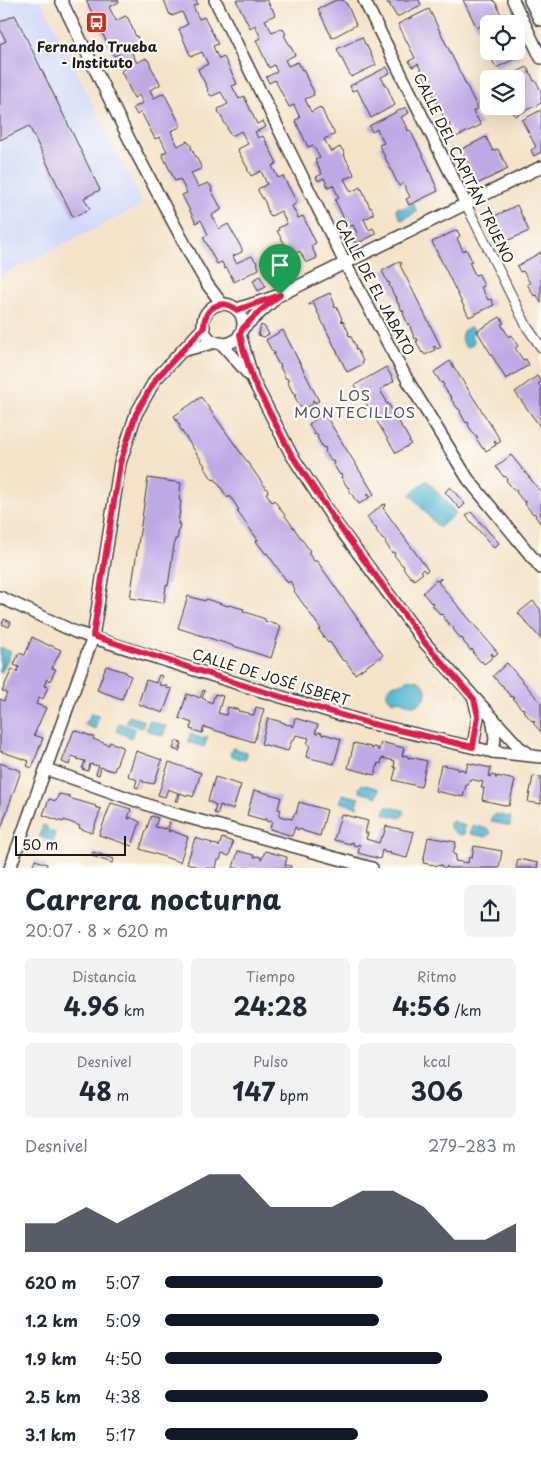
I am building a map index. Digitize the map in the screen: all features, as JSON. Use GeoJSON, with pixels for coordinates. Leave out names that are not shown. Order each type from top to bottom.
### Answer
{"type":"FeatureCollection","features":[{"type":"Feature","properties":{"kind":"street"},"geometry":{"type":"LineString","coordinates":[[61,0],[134,148],[191,257],[206,284],[222,304]]}},
{"type":"Feature","properties":{"kind":"street","name":"CALLE DE EL JABATO"},"geometry":{"type":"LineString","coordinates":[[215,0],[344,263],[408,382],[468,479],[541,568]]}},
{"type":"Feature","properties":{"kind":"street","name":"CALLE DEL CAPITÁN TRUENO"},"geometry":{"type":"LineString","coordinates":[[364,0],[527,327],[541,347]]}},
{"type":"Feature","properties":{"kind":"street"},"geometry":{"type":"LineString","coordinates":[[513,0],[541,58]]}},
{"type":"Feature","properties":{"kind":"street"},"geometry":{"type":"LineString","coordinates":[[532,0],[541,18]]}},
{"type":"Feature","properties":{"kind":"street"},"geometry":{"type":"LineString","coordinates":[[237,310],[280,295],[541,167]]}},
{"type":"Feature","properties":{"kind":"street"},"geometry":{"type":"LineString","coordinates":[[182,352],[219,343],[232,342],[260,311],[280,295]]}},
{"type":"Feature","properties":{"kind":"street"},"geometry":{"type":"LineString","coordinates":[[253,380],[235,358],[206,334],[204,327],[206,314],[216,306],[222,304],[233,306],[241,315],[243,348],[253,380],[291,454],[336,522],[425,643],[519,747],[537,757]]}},
{"type":"Feature","properties":{"kind":"street"},"geometry":{"type":"LineString","coordinates":[[10,868],[93,636],[120,463],[136,414],[155,380],[204,327]]}},
{"type":"Feature","properties":{"kind":"street","name":"CALLE DE JOSÉ ISBERT"},"geometry":{"type":"LineString","coordinates":[[0,597],[75,632],[93,636],[252,688],[368,723],[492,752],[537,757]]}},
{"type":"Feature","properties":{"kind":"street"},"geometry":{"type":"LineString","coordinates":[[473,747],[478,716],[474,699]]}},
{"type":"Feature","properties":{"kind":"street"},"geometry":{"type":"LineString","coordinates":[[492,717],[496,738],[492,752]]}},
{"type":"Feature","properties":{"kind":"street"},"geometry":{"type":"LineString","coordinates":[[46,769],[168,812],[372,868]]}},
{"type":"Feature","properties":{"kind":"shaded area"},"geometry":{"type":"Polygon","coordinates":[[[0,0],[41,0],[143,205],[0,276],[0,0]]]}},
{"type":"Feature","properties":{"kind":"water"},"geometry":{"type":"Polygon","coordinates":[[[413,203],[417,212],[401,220],[396,209],[399,207],[401,209],[413,203]]]}},
{"type":"Feature","properties":{"kind":"water"},"geometry":{"type":"Polygon","coordinates":[[[470,327],[475,330],[471,336],[474,341],[469,347],[465,346],[461,337],[463,331],[470,327]]]}},
{"type":"Feature","properties":{"kind":"water"},"geometry":{"type":"Polygon","coordinates":[[[427,480],[456,513],[439,528],[410,494],[427,480]]]}},
{"type":"Feature","properties":{"kind":"water"},"geometry":{"type":"Polygon","coordinates":[[[0,647],[11,652],[1,673],[0,673],[0,647]]]}},
{"type":"Feature","properties":{"kind":"water"},"geometry":{"type":"Polygon","coordinates":[[[407,680],[419,681],[425,687],[425,696],[417,705],[410,705],[400,700],[392,702],[387,696],[390,687],[407,680]]]}},
{"type":"Feature","properties":{"kind":"water"},"geometry":{"type":"Polygon","coordinates":[[[91,713],[99,716],[95,729],[85,725],[91,713]]]}},
{"type":"Feature","properties":{"kind":"water"},"geometry":{"type":"Polygon","coordinates":[[[129,716],[144,721],[142,728],[126,723],[129,716]]]}},
{"type":"Feature","properties":{"kind":"water"},"geometry":{"type":"Polygon","coordinates":[[[149,721],[166,726],[163,736],[146,730],[149,721]]]}},
{"type":"Feature","properties":{"kind":"water"},"geometry":{"type":"Polygon","coordinates":[[[119,723],[134,729],[131,738],[116,731],[119,723]]]}},
{"type":"Feature","properties":{"kind":"water"},"geometry":{"type":"Polygon","coordinates":[[[190,734],[204,739],[205,736],[208,737],[204,747],[188,742],[190,734]]]}},
{"type":"Feature","properties":{"kind":"water"},"geometry":{"type":"Polygon","coordinates":[[[232,748],[246,752],[246,759],[243,760],[230,755],[232,748]]]}},
{"type":"Feature","properties":{"kind":"water"},"geometry":{"type":"Polygon","coordinates":[[[362,784],[379,789],[377,797],[360,792],[359,788],[362,784]]]}},
{"type":"Feature","properties":{"kind":"water"},"geometry":{"type":"Polygon","coordinates":[[[342,794],[359,798],[357,807],[340,802],[342,794]]]}},
{"type":"Feature","properties":{"kind":"water"},"geometry":{"type":"Polygon","coordinates":[[[386,806],[403,810],[404,814],[401,818],[384,814],[386,806]]]}},
{"type":"Feature","properties":{"kind":"water"},"geometry":{"type":"Polygon","coordinates":[[[494,814],[511,817],[510,826],[492,822],[491,818],[494,814]]]}},
{"type":"Feature","properties":{"kind":"water"},"geometry":{"type":"Polygon","coordinates":[[[452,821],[465,826],[464,834],[459,835],[452,830],[448,824],[452,821]]]}},
{"type":"Feature","properties":{"kind":"water"},"geometry":{"type":"Polygon","coordinates":[[[43,825],[48,827],[47,830],[55,833],[53,841],[39,836],[43,825]]]}},
{"type":"Feature","properties":{"kind":"water"},"geometry":{"type":"Polygon","coordinates":[[[472,825],[488,829],[491,832],[487,837],[470,834],[472,825]]]}},
{"type":"Feature","properties":{"kind":"building"},"geometry":{"type":"Polygon","coordinates":[[[86,0],[118,0],[119,2],[109,7],[116,21],[125,16],[128,18],[137,36],[139,44],[130,49],[137,63],[146,58],[148,60],[160,83],[160,85],[150,90],[154,98],[164,93],[180,124],[180,127],[171,131],[174,139],[178,146],[187,141],[189,143],[201,166],[201,169],[191,173],[198,187],[208,183],[210,185],[221,208],[221,210],[212,215],[219,229],[228,224],[242,249],[242,252],[233,256],[236,263],[252,256],[257,262],[259,269],[234,282],[222,262],[217,264],[203,237],[208,235],[201,220],[196,223],[182,195],[187,193],[180,179],[175,181],[162,154],[167,151],[160,137],[155,139],[141,112],[137,115],[133,108],[143,103],[139,95],[134,98],[121,71],[126,68],[119,54],[114,56],[100,29],[105,27],[98,12],[93,15],[86,0]]]}},
{"type":"Feature","properties":{"kind":"building"},"geometry":{"type":"Polygon","coordinates":[[[164,0],[196,0],[198,4],[193,6],[199,19],[204,17],[218,44],[213,46],[219,59],[224,57],[237,84],[232,86],[239,99],[244,96],[257,124],[263,121],[266,127],[255,132],[258,138],[263,136],[277,163],[272,166],[278,178],[283,176],[297,203],[292,206],[298,218],[303,216],[316,243],[311,246],[317,258],[306,263],[300,251],[291,256],[286,249],[277,231],[279,230],[278,228],[287,224],[284,217],[281,211],[271,216],[269,214],[265,202],[258,191],[258,189],[267,184],[261,171],[251,176],[238,151],[238,149],[248,144],[241,131],[232,136],[227,130],[218,109],[228,104],[221,92],[210,95],[198,69],[208,64],[202,52],[190,55],[179,29],[188,24],[182,12],[170,15],[164,0]]]}},
{"type":"Feature","properties":{"kind":"building"},"geometry":{"type":"Polygon","coordinates":[[[236,0],[267,0],[272,8],[275,15],[265,20],[272,32],[281,28],[286,34],[284,35],[295,55],[285,60],[288,66],[298,62],[303,69],[314,92],[314,95],[305,99],[311,112],[320,107],[322,109],[334,132],[334,135],[324,139],[331,152],[340,147],[345,154],[354,175],[344,179],[351,192],[360,187],[362,189],[373,212],[373,215],[364,219],[369,230],[373,228],[376,234],[356,244],[353,238],[358,235],[353,225],[348,227],[335,200],[339,198],[333,185],[328,187],[324,178],[318,181],[316,177],[322,174],[315,160],[320,158],[313,145],[308,147],[295,120],[300,118],[294,105],[289,107],[275,80],[269,83],[266,77],[277,72],[274,65],[269,68],[256,40],[261,38],[255,25],[250,28],[236,0]]]}},
{"type":"Feature","properties":{"kind":"building"},"geometry":{"type":"Polygon","coordinates":[[[336,0],[343,0],[347,4],[356,25],[332,38],[318,9],[336,0]]]}},
{"type":"Feature","properties":{"kind":"building"},"geometry":{"type":"Polygon","coordinates":[[[386,0],[419,0],[421,5],[397,17],[390,3],[388,4],[386,0]]]}},
{"type":"Feature","properties":{"kind":"building"},"geometry":{"type":"Polygon","coordinates":[[[463,0],[493,0],[501,15],[480,15],[480,26],[477,28],[463,0]]]}},
{"type":"Feature","properties":{"kind":"building"},"geometry":{"type":"Polygon","coordinates":[[[429,9],[478,109],[473,111],[481,125],[456,137],[449,123],[447,124],[418,64],[412,67],[409,61],[415,58],[398,24],[429,9]]]}},
{"type":"Feature","properties":{"kind":"building"},"geometry":{"type":"Polygon","coordinates":[[[15,15],[100,190],[84,198],[90,209],[73,217],[29,126],[0,140],[0,44],[6,41],[0,29],[0,22],[15,15]]]}},
{"type":"Feature","properties":{"kind":"building"},"geometry":{"type":"Polygon","coordinates":[[[362,37],[376,65],[351,77],[337,49],[362,37]]]}},
{"type":"Feature","properties":{"kind":"building"},"geometry":{"type":"Polygon","coordinates":[[[492,60],[513,60],[496,68],[492,60]]]}},
{"type":"Feature","properties":{"kind":"building"},"geometry":{"type":"Polygon","coordinates":[[[387,67],[390,73],[381,77],[395,105],[371,118],[357,89],[352,91],[350,86],[387,67]]]}},
{"type":"Feature","properties":{"kind":"building"},"geometry":{"type":"Polygon","coordinates":[[[527,67],[541,91],[541,103],[525,111],[525,70],[521,70],[527,67]]]}},
{"type":"Feature","properties":{"kind":"building"},"geometry":{"type":"Polygon","coordinates":[[[406,107],[409,113],[401,117],[408,131],[410,130],[430,170],[428,171],[438,191],[409,205],[406,199],[410,197],[403,183],[399,186],[379,145],[384,143],[377,129],[372,132],[369,126],[406,107]]]}},
{"type":"Feature","properties":{"kind":"building"},"geometry":{"type":"Polygon","coordinates":[[[541,110],[541,152],[534,156],[531,150],[536,147],[522,120],[541,110]]]}},
{"type":"Feature","properties":{"kind":"building"},"geometry":{"type":"Polygon","coordinates":[[[486,137],[493,151],[498,149],[508,169],[477,184],[462,149],[486,137]]]}},
{"type":"Feature","properties":{"kind":"building"},"geometry":{"type":"Polygon","coordinates":[[[517,205],[529,231],[504,242],[502,236],[504,234],[499,222],[495,223],[493,217],[517,205]]]}},
{"type":"Feature","properties":{"kind":"building"},"geometry":{"type":"Polygon","coordinates":[[[457,230],[460,236],[457,238],[463,251],[466,249],[472,261],[469,262],[475,275],[479,274],[484,286],[481,287],[488,300],[491,299],[494,305],[469,317],[432,242],[457,230]]]}},
{"type":"Feature","properties":{"kind":"building"},"geometry":{"type":"Polygon","coordinates":[[[541,252],[541,303],[537,295],[534,296],[527,284],[530,283],[523,271],[520,272],[517,266],[541,252]]]}},
{"type":"Feature","properties":{"kind":"building"},"geometry":{"type":"Polygon","coordinates":[[[399,262],[402,264],[400,265],[441,347],[437,349],[435,346],[433,347],[435,350],[425,355],[422,353],[416,341],[418,341],[417,338],[415,339],[410,324],[408,325],[403,310],[382,271],[399,262]]]}},
{"type":"Feature","properties":{"kind":"building"},"geometry":{"type":"Polygon","coordinates":[[[260,276],[266,287],[258,291],[253,280],[260,276]]]}},
{"type":"Feature","properties":{"kind":"building"},"geometry":{"type":"Polygon","coordinates":[[[330,293],[335,308],[337,307],[342,322],[363,361],[363,364],[347,372],[313,303],[309,305],[312,301],[330,293]]]}},
{"type":"Feature","properties":{"kind":"building"},"geometry":{"type":"Polygon","coordinates":[[[500,317],[504,323],[501,324],[509,337],[511,335],[518,346],[515,348],[529,365],[506,379],[477,331],[500,317]]]}},
{"type":"Feature","properties":{"kind":"building"},"geometry":{"type":"Polygon","coordinates":[[[261,325],[265,327],[269,334],[264,337],[258,335],[261,325]]]}},
{"type":"Feature","properties":{"kind":"building"},"geometry":{"type":"Polygon","coordinates":[[[283,330],[319,401],[315,403],[313,400],[313,404],[303,409],[302,406],[300,407],[294,395],[296,395],[287,381],[289,381],[286,379],[280,364],[273,354],[275,353],[266,340],[283,330]]]}},
{"type":"Feature","properties":{"kind":"building"},"geometry":{"type":"Polygon","coordinates":[[[450,361],[501,441],[497,444],[495,441],[496,445],[486,451],[434,372],[450,361]]]}},
{"type":"Feature","properties":{"kind":"building"},"geometry":{"type":"Polygon","coordinates":[[[386,367],[394,381],[380,390],[411,444],[396,453],[355,385],[386,367]]]}},
{"type":"Feature","properties":{"kind":"building"},"geometry":{"type":"Polygon","coordinates":[[[537,376],[541,382],[538,384],[541,387],[541,428],[515,392],[537,376]]]}},
{"type":"Feature","properties":{"kind":"building"},"geometry":{"type":"Polygon","coordinates":[[[201,397],[268,491],[266,493],[272,502],[274,500],[310,551],[308,553],[314,561],[317,561],[383,655],[355,674],[330,642],[328,643],[319,630],[321,629],[294,591],[290,581],[288,583],[256,541],[258,540],[237,511],[239,510],[230,496],[228,498],[215,479],[213,480],[179,427],[174,416],[201,397]]]}},
{"type":"Feature","properties":{"kind":"building"},"geometry":{"type":"Polygon","coordinates":[[[324,413],[374,494],[370,497],[368,494],[369,498],[359,504],[309,424],[324,413]]]}},
{"type":"Feature","properties":{"kind":"building"},"geometry":{"type":"Polygon","coordinates":[[[511,455],[541,492],[541,524],[536,515],[525,504],[525,501],[496,467],[511,455]]]}},
{"type":"Feature","properties":{"kind":"building"},"geometry":{"type":"Polygon","coordinates":[[[148,478],[181,483],[178,524],[180,524],[177,539],[175,539],[164,603],[130,598],[148,478]]]}},
{"type":"Feature","properties":{"kind":"building"},"geometry":{"type":"Polygon","coordinates":[[[450,487],[465,504],[460,509],[445,492],[450,487]]]}},
{"type":"Feature","properties":{"kind":"building"},"geometry":{"type":"Polygon","coordinates":[[[386,504],[383,508],[428,570],[425,572],[423,569],[421,571],[423,573],[414,580],[403,568],[394,552],[392,553],[367,517],[386,504]]]}},
{"type":"Feature","properties":{"kind":"building"},"geometry":{"type":"Polygon","coordinates":[[[471,512],[499,543],[494,548],[466,516],[471,512]]]}},
{"type":"Feature","properties":{"kind":"building"},"geometry":{"type":"Polygon","coordinates":[[[441,578],[438,582],[498,653],[494,656],[492,653],[493,657],[484,664],[423,593],[436,580],[441,578]]]}},
{"type":"Feature","properties":{"kind":"building"},"geometry":{"type":"Polygon","coordinates":[[[188,596],[244,609],[243,611],[281,626],[271,658],[178,628],[188,596]]]}},
{"type":"Feature","properties":{"kind":"building"},"geometry":{"type":"Polygon","coordinates":[[[533,601],[541,610],[541,639],[518,613],[533,601]]]}},
{"type":"Feature","properties":{"kind":"building"},"geometry":{"type":"Polygon","coordinates":[[[4,619],[11,622],[9,627],[2,624],[4,619]]]}},
{"type":"Feature","properties":{"kind":"building"},"geometry":{"type":"Polygon","coordinates":[[[32,637],[61,650],[52,668],[56,669],[50,681],[47,679],[44,686],[48,687],[43,699],[39,697],[36,704],[46,708],[34,735],[43,738],[32,768],[27,766],[29,761],[0,751],[0,699],[4,701],[7,693],[2,691],[12,669],[17,672],[19,667],[14,665],[19,653],[25,655],[32,637]]]}},
{"type":"Feature","properties":{"kind":"building"},"geometry":{"type":"Polygon","coordinates":[[[507,663],[541,703],[541,732],[533,723],[535,722],[523,711],[523,708],[493,676],[507,663]]]}},
{"type":"Feature","properties":{"kind":"building"},"geometry":{"type":"Polygon","coordinates":[[[106,666],[126,672],[126,674],[131,676],[122,699],[97,690],[106,666]]]}},
{"type":"Feature","properties":{"kind":"building"},"geometry":{"type":"Polygon","coordinates":[[[159,675],[162,676],[159,685],[172,689],[163,713],[138,704],[146,680],[156,683],[159,675]]]}},
{"type":"Feature","properties":{"kind":"building"},"geometry":{"type":"Polygon","coordinates":[[[203,690],[205,691],[202,698],[212,703],[215,694],[223,696],[218,713],[226,715],[228,707],[254,715],[256,707],[264,709],[254,742],[204,727],[202,733],[190,729],[192,723],[179,718],[187,694],[200,698],[203,690]]]}},
{"type":"Feature","properties":{"kind":"building"},"geometry":{"type":"Polygon","coordinates":[[[268,718],[292,725],[293,727],[295,718],[318,725],[315,733],[317,734],[318,732],[322,733],[322,735],[341,739],[334,764],[306,757],[310,745],[307,744],[309,738],[296,735],[288,751],[261,744],[268,718]]]}},
{"type":"Feature","properties":{"kind":"building"},"geometry":{"type":"Polygon","coordinates":[[[74,730],[109,745],[110,742],[123,747],[114,771],[101,767],[99,775],[96,774],[99,766],[90,764],[88,771],[82,769],[85,761],[72,756],[69,765],[62,762],[74,730]]]}},
{"type":"Feature","properties":{"kind":"building"},"geometry":{"type":"Polygon","coordinates":[[[176,741],[182,743],[179,751],[173,749],[176,741]]]}},
{"type":"Feature","properties":{"kind":"building"},"geometry":{"type":"Polygon","coordinates":[[[381,742],[404,748],[402,756],[427,761],[421,787],[393,780],[396,768],[394,767],[395,761],[382,758],[381,764],[378,763],[375,775],[348,768],[354,743],[373,749],[373,747],[378,748],[377,750],[379,750],[381,742]]]}},
{"type":"Feature","properties":{"kind":"building"},"geometry":{"type":"Polygon","coordinates":[[[136,751],[162,760],[154,784],[141,780],[138,788],[135,787],[137,780],[128,776],[136,751]]]}},
{"type":"Feature","properties":{"kind":"building"},"geometry":{"type":"Polygon","coordinates":[[[169,762],[201,773],[193,797],[180,793],[178,801],[175,801],[178,793],[168,789],[165,797],[158,795],[169,762]]]}},
{"type":"Feature","properties":{"kind":"building"},"geometry":{"type":"Polygon","coordinates":[[[0,763],[21,771],[0,831],[0,763]]]}},
{"type":"Feature","properties":{"kind":"building"},"geometry":{"type":"Polygon","coordinates":[[[468,763],[491,768],[489,776],[491,777],[491,775],[496,776],[495,778],[497,776],[515,780],[509,806],[482,800],[484,788],[481,788],[483,782],[470,779],[468,785],[466,785],[463,797],[435,791],[441,765],[458,768],[458,770],[466,772],[468,763]]]}},
{"type":"Feature","properties":{"kind":"building"},"geometry":{"type":"Polygon","coordinates":[[[533,776],[541,777],[541,804],[528,802],[533,776]]]}},
{"type":"Feature","properties":{"kind":"building"},"geometry":{"type":"Polygon","coordinates":[[[215,777],[241,785],[233,809],[220,805],[218,814],[214,813],[216,805],[208,801],[215,777]]]}},
{"type":"Feature","properties":{"kind":"building"},"geometry":{"type":"Polygon","coordinates":[[[254,790],[281,797],[278,809],[281,810],[279,816],[292,819],[294,814],[296,814],[299,802],[327,810],[320,836],[296,829],[295,827],[292,836],[270,829],[271,820],[270,822],[266,821],[266,819],[247,815],[254,790]]]}},
{"type":"Feature","properties":{"kind":"building"},"geometry":{"type":"Polygon","coordinates":[[[59,794],[70,796],[69,798],[101,809],[92,833],[64,820],[63,822],[43,815],[49,799],[56,801],[59,794]]]}},
{"type":"Feature","properties":{"kind":"building"},"geometry":{"type":"Polygon","coordinates":[[[111,803],[131,809],[128,818],[130,819],[130,817],[140,822],[132,846],[99,835],[111,803]]]}},
{"type":"Feature","properties":{"kind":"building"},"geometry":{"type":"Polygon","coordinates":[[[341,814],[368,821],[365,833],[368,833],[366,839],[379,843],[386,826],[414,832],[407,858],[382,850],[380,859],[358,853],[360,845],[358,844],[357,846],[351,842],[351,844],[334,840],[341,814]]]}},
{"type":"Feature","properties":{"kind":"building"},"geometry":{"type":"Polygon","coordinates":[[[151,816],[158,818],[155,827],[166,829],[168,822],[170,822],[168,831],[170,832],[170,830],[188,837],[180,862],[140,849],[151,816]]]}},
{"type":"Feature","properties":{"kind":"building"},"geometry":{"type":"Polygon","coordinates":[[[428,837],[456,842],[453,854],[456,855],[455,861],[468,863],[469,857],[472,858],[474,846],[502,851],[499,868],[448,868],[447,866],[446,868],[442,867],[442,865],[423,863],[428,837]]]}},
{"type":"Feature","properties":{"kind":"building"},"geometry":{"type":"Polygon","coordinates":[[[195,838],[218,845],[219,847],[222,838],[233,842],[229,856],[222,854],[216,868],[201,868],[187,863],[195,838]]]}},
{"type":"Feature","properties":{"kind":"building"},"geometry":{"type":"Polygon","coordinates":[[[238,851],[254,855],[254,857],[261,857],[260,859],[262,859],[265,851],[287,857],[285,866],[291,866],[291,868],[233,868],[238,851]]]}},
{"type":"Feature","properties":{"kind":"building"},"geometry":{"type":"Polygon","coordinates":[[[93,852],[114,859],[112,863],[92,856],[93,852]]]}},
{"type":"Feature","properties":{"kind":"building"},"geometry":{"type":"Polygon","coordinates":[[[518,859],[538,863],[537,868],[516,868],[518,859]]]}},
{"type":"Feature","properties":{"kind":"building"},"geometry":{"type":"Polygon","coordinates":[[[35,860],[47,864],[46,868],[32,868],[35,860]]]}},
{"type":"Feature","properties":{"kind":"place","name":"Fernando Trueba - Instituto"},"geometry":{"type":"Point","coordinates":[97,23]}},
{"type":"Feature","properties":{"kind":"district","name":"LOS MONTECILLOS"},"geometry":{"type":"Point","coordinates":[355,402]}},
{"type":"Feature","properties":{"kind":"route"},"geometry":{"type":"LineString","coordinates":[[280,295],[260,311],[243,328],[240,334],[253,380],[291,454],[336,522],[425,643],[474,699],[478,716],[473,747],[368,723],[252,688],[93,636],[120,463],[136,414],[155,380],[204,327],[206,314],[210,309],[222,304],[228,304],[237,310],[280,295]]}}]}
